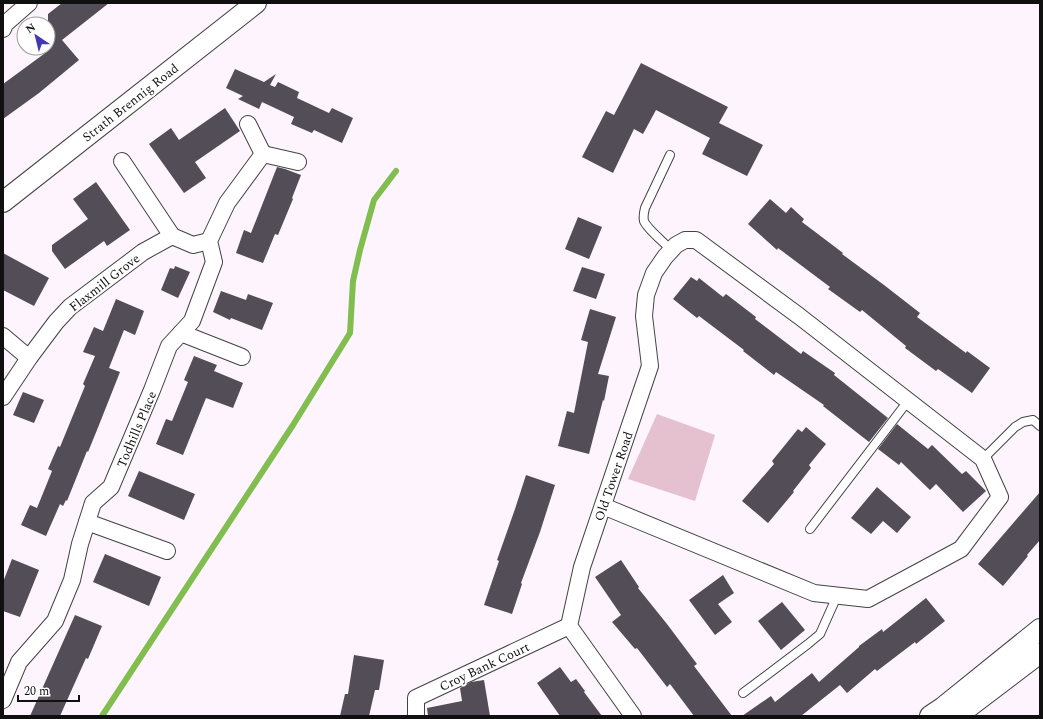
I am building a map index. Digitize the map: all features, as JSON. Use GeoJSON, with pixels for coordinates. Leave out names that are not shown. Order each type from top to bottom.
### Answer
{"type":"FeatureCollection","features":[{"type":"Feature","properties":{"kind":"street"},"geometry":{"type":"LineString","coordinates":[[3,29],[5,24],[29,3]]}},
{"type":"Feature","properties":{"kind":"street","name":"Strath Brennig Road"},"geometry":{"type":"LineString","coordinates":[[3,202],[256,3]]}},
{"type":"Feature","properties":{"kind":"street"},"geometry":{"type":"LineString","coordinates":[[248,124],[263,154]]}},
{"type":"Feature","properties":{"kind":"street"},"geometry":{"type":"LineString","coordinates":[[263,154],[298,162]]}},
{"type":"Feature","properties":{"kind":"street"},"geometry":{"type":"LineString","coordinates":[[122,161],[172,236],[193,245],[210,241],[227,203],[263,154]]}},
{"type":"Feature","properties":{"kind":"street","name":"Flaxmill Grove"},"geometry":{"type":"LineString","coordinates":[[3,397],[29,358],[56,322],[70,307],[142,252],[172,236]]}},
{"type":"Feature","properties":{"kind":"street","name":"Old Tower Road"},"geometry":{"type":"LineString","coordinates":[[569,626],[582,567],[650,366],[644,316],[646,295],[654,273],[665,257],[676,245],[685,240],[696,240],[799,316],[908,401]]}},
{"type":"Feature","properties":{"kind":"street","name":"Todhills Place"},"geometry":{"type":"LineString","coordinates":[[3,700],[19,662],[54,620],[72,580],[80,544],[93,504],[111,487],[169,346],[192,320],[214,262],[210,241]]}},
{"type":"Feature","properties":{"kind":"street"},"geometry":{"type":"LineString","coordinates":[[181,333],[242,357]]}},
{"type":"Feature","properties":{"kind":"street"},"geometry":{"type":"LineString","coordinates":[[3,336],[29,358]]}},
{"type":"Feature","properties":{"kind":"street"},"geometry":{"type":"LineString","coordinates":[[603,506],[814,593],[868,599],[961,549],[1000,497],[983,459],[908,401]]}},
{"type":"Feature","properties":{"kind":"street"},"geometry":{"type":"LineString","coordinates":[[87,522],[167,551]]}},
{"type":"Feature","properties":{"kind":"street"},"geometry":{"type":"LineString","coordinates":[[569,626],[633,716]]}},
{"type":"Feature","properties":{"kind":"street","name":"Croy Bank Court"},"geometry":{"type":"LineString","coordinates":[[416,716],[416,698],[569,626]]}},
{"type":"Feature","properties":{"kind":"street"},"geometry":{"type":"LineString","coordinates":[[930,716],[1040,629]]}},
{"type":"Feature","properties":{"kind":"street"},"geometry":{"type":"LineString","coordinates":[[958,716],[1040,654]]}},
{"type":"Feature","properties":{"kind":"lane"},"geometry":{"type":"LineString","coordinates":[[670,155],[643,214],[644,221],[648,227],[671,250]]}},
{"type":"Feature","properties":{"kind":"lane"},"geometry":{"type":"LineString","coordinates":[[810,529],[908,401]]}},
{"type":"Feature","properties":{"kind":"lane"},"geometry":{"type":"LineString","coordinates":[[983,459],[1023,422],[1033,420],[1040,426]]}},
{"type":"Feature","properties":{"kind":"lane"},"geometry":{"type":"LineString","coordinates":[[743,693],[820,634],[837,596]]}},
{"type":"Feature","properties":{"kind":"shaded area"},"geometry":{"type":"Polygon","coordinates":[[[657,414],[715,435],[695,501],[628,479],[657,414]]]}},
{"type":"Feature","properties":{"kind":"building"},"geometry":{"type":"Polygon","coordinates":[[[62,3],[109,3],[62,40],[79,60],[39,93],[3,119],[3,84],[41,56],[56,56],[56,16],[48,16],[48,14],[62,3]]]}},
{"type":"Feature","properties":{"kind":"building"},"geometry":{"type":"Polygon","coordinates":[[[641,63],[728,107],[719,123],[763,145],[747,176],[702,154],[710,138],[656,110],[643,134],[634,129],[613,173],[582,157],[606,111],[614,115],[641,63]]]}},
{"type":"Feature","properties":{"kind":"building"},"geometry":{"type":"Polygon","coordinates":[[[235,69],[264,82],[276,74],[270,85],[275,87],[278,82],[299,92],[297,98],[329,113],[332,108],[353,118],[342,143],[314,130],[312,133],[291,124],[294,117],[262,102],[259,109],[238,99],[243,96],[226,88],[235,69]]]}},
{"type":"Feature","properties":{"kind":"building"},"geometry":{"type":"Polygon","coordinates":[[[225,108],[240,131],[195,162],[206,178],[184,193],[149,144],[171,128],[179,140],[225,108]]]}},
{"type":"Feature","properties":{"kind":"building"},"geometry":{"type":"Polygon","coordinates":[[[277,167],[301,175],[278,235],[275,234],[263,263],[236,253],[244,230],[251,233],[277,167]]]}},
{"type":"Feature","properties":{"kind":"building"},"geometry":{"type":"Polygon","coordinates":[[[96,182],[130,230],[107,246],[104,241],[65,269],[52,251],[52,245],[88,219],[73,199],[96,182]]]}},
{"type":"Feature","properties":{"kind":"building"},"geometry":{"type":"Polygon","coordinates":[[[770,199],[786,213],[791,207],[804,219],[802,222],[920,313],[917,317],[966,353],[967,351],[990,368],[972,393],[938,369],[936,371],[905,348],[906,346],[862,310],[860,312],[828,289],[830,287],[778,248],[777,250],[748,224],[770,199]]]}},
{"type":"Feature","properties":{"kind":"building"},"geometry":{"type":"Polygon","coordinates":[[[578,217],[602,227],[589,259],[565,249],[578,217]]]}},
{"type":"Feature","properties":{"kind":"building"},"geometry":{"type":"Polygon","coordinates":[[[3,253],[49,278],[34,306],[3,290],[3,253]]]}},
{"type":"Feature","properties":{"kind":"building"},"geometry":{"type":"Polygon","coordinates":[[[175,266],[190,272],[178,298],[161,290],[170,268],[174,269],[175,266]]]}},
{"type":"Feature","properties":{"kind":"building"},"geometry":{"type":"Polygon","coordinates":[[[582,267],[605,274],[596,299],[573,291],[582,267]]]}},
{"type":"Feature","properties":{"kind":"building"},"geometry":{"type":"Polygon","coordinates":[[[691,277],[697,281],[699,278],[723,297],[726,294],[756,317],[755,319],[801,354],[803,351],[835,373],[834,375],[888,418],[869,442],[823,406],[824,405],[776,372],[774,375],[699,316],[697,318],[673,299],[691,277]]]}},
{"type":"Feature","properties":{"kind":"building"},"geometry":{"type":"Polygon","coordinates":[[[221,291],[246,300],[248,294],[273,303],[262,330],[231,318],[230,320],[213,312],[221,291]]]}},
{"type":"Feature","properties":{"kind":"building"},"geometry":{"type":"Polygon","coordinates":[[[116,299],[144,311],[135,335],[124,330],[109,368],[120,372],[67,501],[66,500],[63,506],[60,504],[46,536],[21,525],[30,505],[37,508],[52,471],[48,469],[58,446],[60,447],[85,386],[83,384],[95,356],[83,352],[94,327],[103,331],[116,299]]]}},
{"type":"Feature","properties":{"kind":"building"},"geometry":{"type":"Polygon","coordinates":[[[590,309],[616,317],[598,374],[609,376],[604,401],[603,400],[589,454],[558,446],[567,411],[574,413],[588,342],[581,340],[590,309]]]}},
{"type":"Feature","properties":{"kind":"building"},"geometry":{"type":"Polygon","coordinates":[[[194,356],[217,365],[214,371],[243,383],[233,408],[206,398],[183,455],[156,444],[166,419],[172,421],[188,382],[184,380],[194,356]]]}},
{"type":"Feature","properties":{"kind":"building"},"geometry":{"type":"Polygon","coordinates":[[[23,392],[44,400],[34,423],[13,415],[23,392]]]}},
{"type":"Feature","properties":{"kind":"building"},"geometry":{"type":"Polygon","coordinates":[[[897,424],[928,449],[932,445],[962,474],[966,471],[986,491],[963,512],[936,484],[930,490],[901,462],[899,465],[878,449],[897,424]]]}},
{"type":"Feature","properties":{"kind":"building"},"geometry":{"type":"Polygon","coordinates":[[[806,427],[826,444],[809,465],[811,468],[793,491],[794,492],[768,523],[742,501],[774,464],[772,461],[798,429],[802,432],[806,427]]]}},
{"type":"Feature","properties":{"kind":"building"},"geometry":{"type":"Polygon","coordinates":[[[139,471],[195,494],[184,520],[128,496],[139,471]]]}},
{"type":"Feature","properties":{"kind":"building"},"geometry":{"type":"Polygon","coordinates":[[[526,475],[555,485],[540,532],[521,583],[522,584],[512,614],[484,605],[499,561],[497,560],[526,475]]]}},
{"type":"Feature","properties":{"kind":"building"},"geometry":{"type":"Polygon","coordinates":[[[877,487],[911,517],[897,533],[883,521],[871,534],[851,518],[877,487]]]}},
{"type":"Feature","properties":{"kind":"building"},"geometry":{"type":"Polygon","coordinates":[[[1040,492],[1040,540],[1003,586],[978,564],[1040,492]]]}},
{"type":"Feature","properties":{"kind":"building"},"geometry":{"type":"Polygon","coordinates":[[[105,554],[161,577],[149,606],[93,582],[105,554]]]}},
{"type":"Feature","properties":{"kind":"building"},"geometry":{"type":"Polygon","coordinates":[[[12,559],[39,570],[20,617],[3,611],[3,582],[12,559]]]}},
{"type":"Feature","properties":{"kind":"building"},"geometry":{"type":"Polygon","coordinates":[[[621,560],[639,587],[638,588],[697,664],[694,666],[732,716],[694,716],[670,684],[667,687],[637,648],[635,649],[612,622],[621,615],[595,577],[621,560]]]}},
{"type":"Feature","properties":{"kind":"building"},"geometry":{"type":"Polygon","coordinates":[[[723,575],[734,593],[718,604],[732,622],[715,635],[689,600],[723,575]]]}},
{"type":"Feature","properties":{"kind":"building"},"geometry":{"type":"Polygon","coordinates":[[[926,598],[945,621],[916,644],[915,642],[877,671],[875,669],[847,693],[840,685],[801,716],[742,716],[771,696],[775,702],[812,673],[819,682],[859,646],[882,629],[883,632],[926,598]]]}},
{"type":"Feature","properties":{"kind":"building"},"geometry":{"type":"Polygon","coordinates":[[[782,602],[805,630],[781,650],[758,621],[782,602]]]}},
{"type":"Feature","properties":{"kind":"building"},"geometry":{"type":"Polygon","coordinates":[[[75,615],[102,626],[88,659],[86,658],[60,716],[30,716],[75,615]]]}},
{"type":"Feature","properties":{"kind":"building"},"geometry":{"type":"Polygon","coordinates":[[[354,655],[384,660],[379,690],[375,690],[369,716],[340,716],[345,694],[348,694],[354,655]]]}},
{"type":"Feature","properties":{"kind":"building"},"geometry":{"type":"Polygon","coordinates":[[[560,667],[571,682],[576,679],[602,716],[560,716],[537,683],[560,667]]]}},
{"type":"Feature","properties":{"kind":"building"},"geometry":{"type":"Polygon","coordinates":[[[484,680],[490,716],[428,716],[427,708],[462,701],[460,688],[471,682],[484,680]]]}},
{"type":"Feature","properties":{"kind":"waterway"},"geometry":{"type":"LineString","coordinates":[[102,716],[293,425],[350,333],[353,281],[374,200],[396,171]]}}]}
